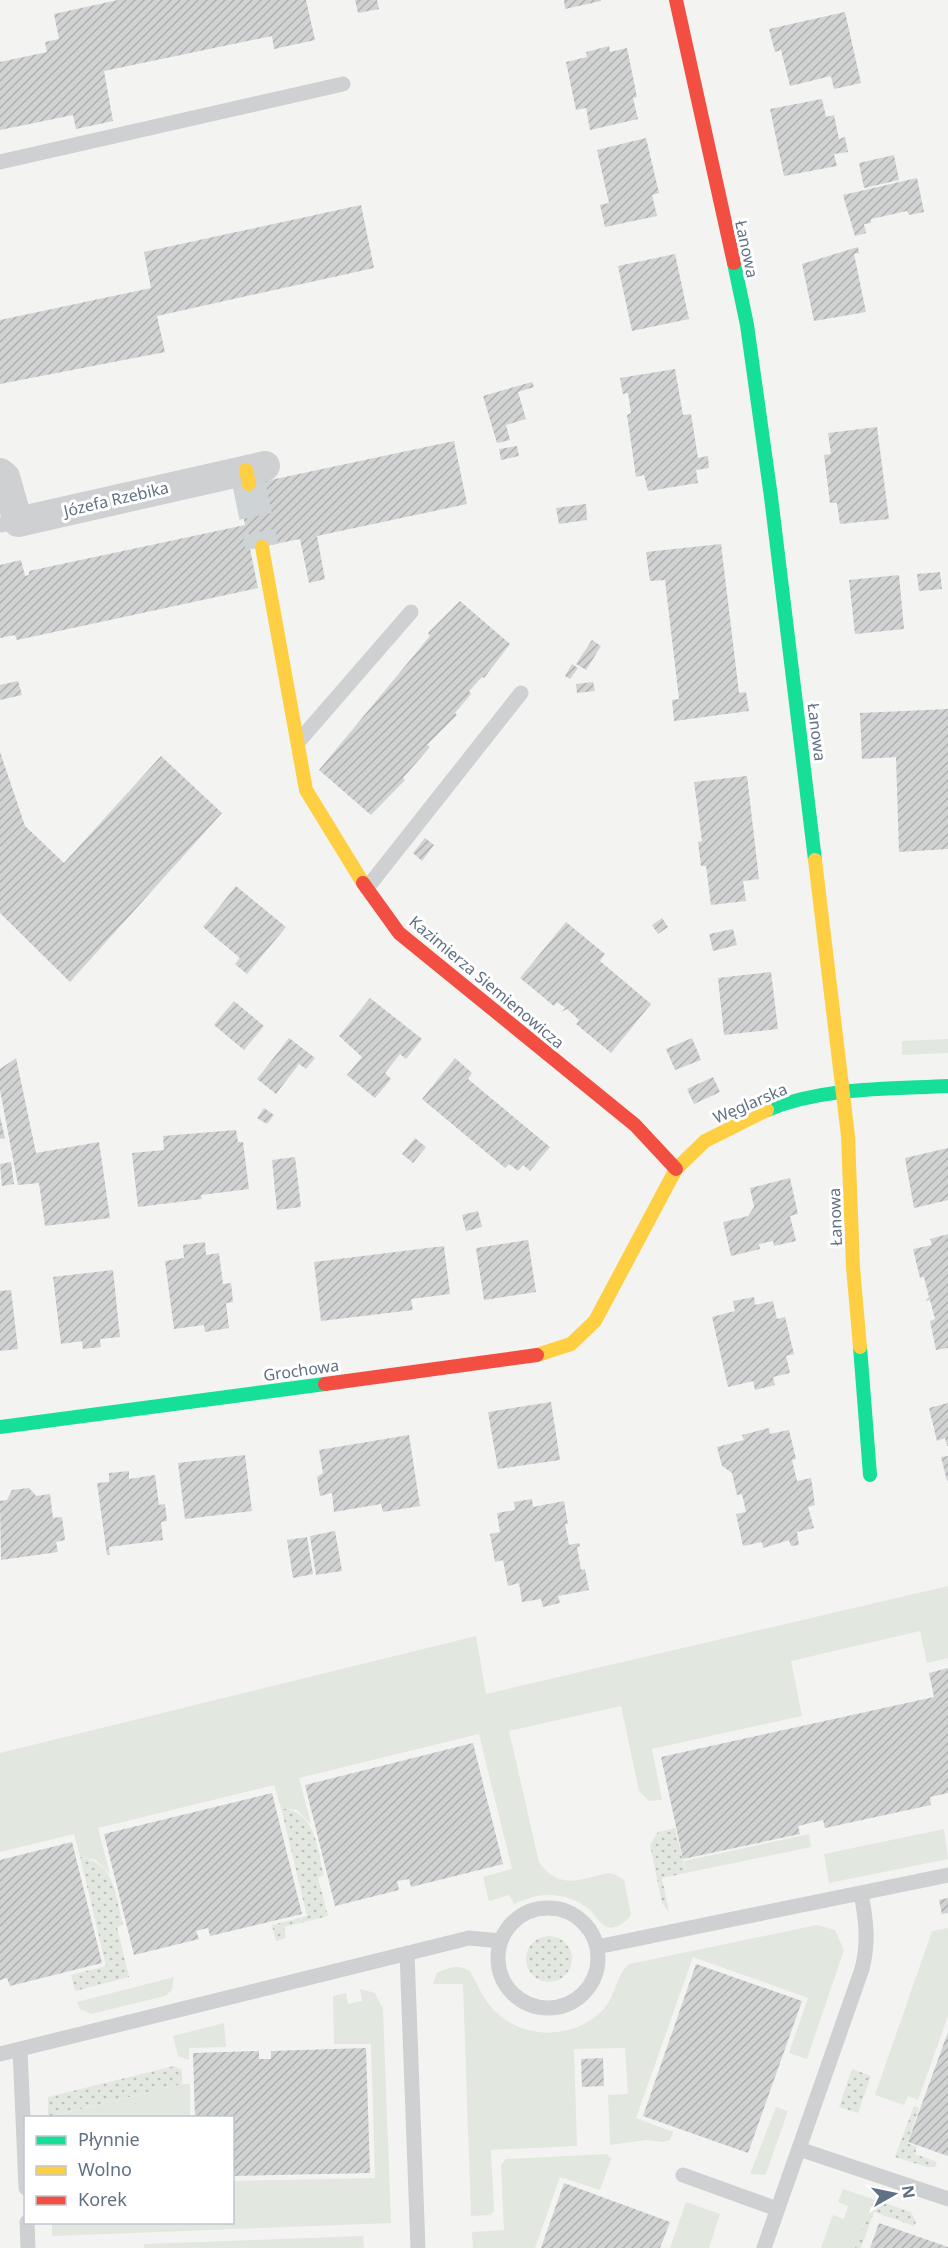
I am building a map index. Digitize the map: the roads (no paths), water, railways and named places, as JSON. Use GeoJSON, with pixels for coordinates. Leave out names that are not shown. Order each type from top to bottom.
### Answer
{"type":"FeatureCollection","features":[{"type":"Feature","properties":{"kind":"street","name":"Łanowa"},"geometry":{"type":"LineString","coordinates":[[676,0],[747,325],[771,498],[844,1092],[853,1267],[870,1475]]}},
{"type":"Feature","properties":{"kind":"street","name":"Józefa Rzebika"},"geometry":{"type":"LineString","coordinates":[[0,473],[5,477],[9,524],[253,473]]}},
{"type":"Feature","properties":{"kind":"street","name":"Kazimierza Siemienowicza"},"geometry":{"type":"LineString","coordinates":[[262,547],[300,741],[306,790],[367,888],[399,933],[635,1125],[676,1169]]}},
{"type":"Feature","properties":{"kind":"street","name":"Węglarska"},"geometry":{"type":"LineString","coordinates":[[595,1321],[676,1169],[705,1141],[741,1121],[792,1100],[844,1092],[948,1086]]}},
{"type":"Feature","properties":{"kind":"street","name":"Grochowa"},"geometry":{"type":"LineString","coordinates":[[0,1426],[539,1355],[571,1344],[595,1321]]}},
{"type":"Feature","properties":{"kind":"lane"},"geometry":{"type":"LineString","coordinates":[[0,162],[343,84]]}},
{"type":"Feature","properties":{"kind":"lane"},"geometry":{"type":"LineString","coordinates":[[300,741],[411,612]]}},
{"type":"Feature","properties":{"kind":"lane"},"geometry":{"type":"LineString","coordinates":[[367,888],[521,693]]}},
{"type":"Feature","properties":{"kind":"lane"},"geometry":{"type":"LineString","coordinates":[[597,1947],[948,1875]]}},
{"type":"Feature","properties":{"kind":"lane"},"geometry":{"type":"LineString","coordinates":[[764,2248],[867,1949],[867,1924],[861,1893]]}},
{"type":"Feature","properties":{"kind":"lane"},"geometry":{"type":"LineString","coordinates":[[551,1908],[567,1912],[581,1920],[591,1933],[597,1947],[598,1964],[594,1979],[585,1993],[572,2003],[556,2008],[538,2008],[522,2001],[509,1990],[501,1975],[498,1959],[501,1941],[509,1927],[521,1916],[536,1910],[551,1908]]}},
{"type":"Feature","properties":{"kind":"lane"},"geometry":{"type":"LineString","coordinates":[[0,2054],[469,1938],[501,1941]]}},
{"type":"Feature","properties":{"kind":"lane"},"geometry":{"type":"LineString","coordinates":[[407,1953],[418,2248]]}},
{"type":"Feature","properties":{"kind":"lane"},"geometry":{"type":"LineString","coordinates":[[20,2050],[24,2142]]}},
{"type":"Feature","properties":{"kind":"lane"},"geometry":{"type":"LineString","coordinates":[[799,2150],[948,2199]]}},
{"type":"Feature","properties":{"kind":"lane"},"geometry":{"type":"LineString","coordinates":[[682,2175],[777,2209]]}},
{"type":"Feature","properties":{"kind":"lane"},"geometry":{"type":"LineString","coordinates":[[27,2224],[28,2248]]}},
{"type":"Feature","properties":{"kind":"tunnel"},"geometry":{"type":"LineString","coordinates":[[249,484],[262,547]]}}]}
